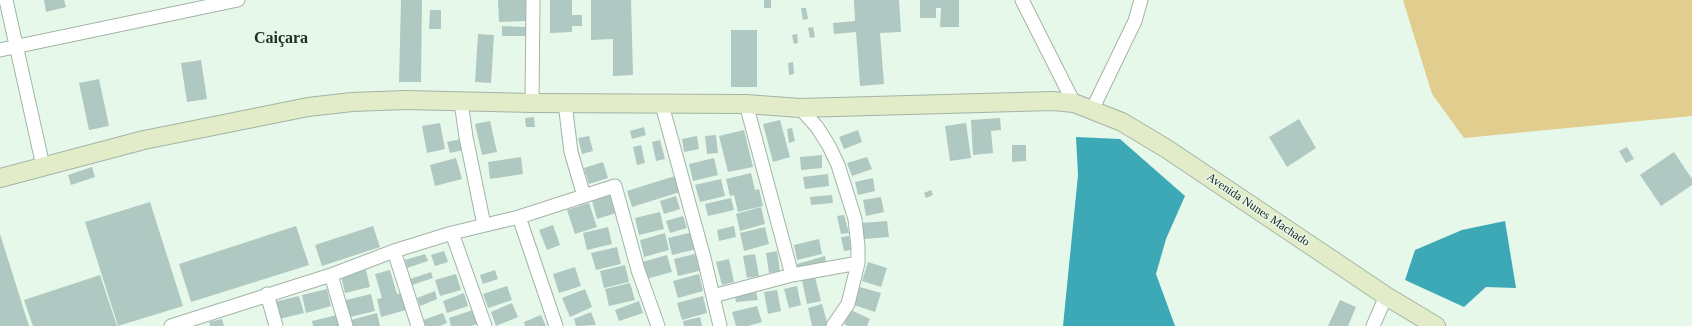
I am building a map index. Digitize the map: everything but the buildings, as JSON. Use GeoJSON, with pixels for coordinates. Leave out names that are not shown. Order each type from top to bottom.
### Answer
{"type":"FeatureCollection","features":[{"type":"Feature","properties":{"kind":"main road","name":"Avenida Nunes Machado"},"geometry":{"type":"LineString","coordinates":[[0,178],[144,140],[308,107],[352,102],[406,100],[662,105],[746,104],[800,108],[1052,101],[1074,103],[1122,122],[1168,149],[1386,296],[1436,326]]}},
{"type":"Feature","properties":{"kind":"street"},"geometry":{"type":"LineString","coordinates":[[6,0],[43,166]]}},
{"type":"Feature","properties":{"kind":"street"},"geometry":{"type":"LineString","coordinates":[[0,50],[238,0]]}},
{"type":"Feature","properties":{"kind":"street"},"geometry":{"type":"LineString","coordinates":[[532,103],[533,0]]}},
{"type":"Feature","properties":{"kind":"street"},"geometry":{"type":"LineString","coordinates":[[1022,0],[1074,103]]}},
{"type":"Feature","properties":{"kind":"street"},"geometry":{"type":"LineString","coordinates":[[1092,110],[1135,21],[1141,0]]}},
{"type":"Feature","properties":{"kind":"street"},"geometry":{"type":"LineString","coordinates":[[461,102],[466,137],[484,225]]}},
{"type":"Feature","properties":{"kind":"street"},"geometry":{"type":"LineString","coordinates":[[566,103],[571,152],[584,196]]}},
{"type":"Feature","properties":{"kind":"street"},"geometry":{"type":"LineString","coordinates":[[746,104],[792,275]]}},
{"type":"Feature","properties":{"kind":"street"},"geometry":{"type":"LineString","coordinates":[[662,105],[720,326]]}},
{"type":"Feature","properties":{"kind":"street"},"geometry":{"type":"LineString","coordinates":[[800,108],[821,133],[829,146],[838,165],[855,219],[858,263],[848,304],[832,326]]}},
{"type":"Feature","properties":{"kind":"street"},"geometry":{"type":"LineString","coordinates":[[170,326],[200,321],[267,294],[331,275],[394,250],[452,233],[519,217],[615,186],[638,270],[658,326]]}},
{"type":"Feature","properties":{"kind":"street"},"geometry":{"type":"LineString","coordinates":[[519,217],[556,326]]}},
{"type":"Feature","properties":{"kind":"street"},"geometry":{"type":"LineString","coordinates":[[452,233],[485,326]]}},
{"type":"Feature","properties":{"kind":"street"},"geometry":{"type":"LineString","coordinates":[[394,250],[418,326]]}},
{"type":"Feature","properties":{"kind":"street"},"geometry":{"type":"LineString","coordinates":[[713,296],[792,275],[858,263]]}},
{"type":"Feature","properties":{"kind":"street"},"geometry":{"type":"LineString","coordinates":[[331,275],[346,326]]}},
{"type":"Feature","properties":{"kind":"street"},"geometry":{"type":"LineString","coordinates":[[267,294],[276,326]]}},
{"type":"Feature","properties":{"kind":"street"},"geometry":{"type":"LineString","coordinates":[[1373,326],[1386,296]]}},
{"type":"Feature","properties":{"kind":"shaded area"},"geometry":{"type":"Polygon","coordinates":[[[1403,0],[1692,0],[1692,116],[1464,138],[1432,94],[1403,0]]]}},
{"type":"Feature","properties":{"kind":"water"},"geometry":{"type":"Polygon","coordinates":[[[1076,137],[1120,139],[1185,196],[1166,239],[1156,274],[1175,326],[1063,326],[1078,175],[1076,137]]]}},
{"type":"Feature","properties":{"kind":"water"},"geometry":{"type":"Polygon","coordinates":[[[1505,221],[1516,288],[1486,287],[1464,307],[1405,280],[1415,250],[1462,230],[1505,221]]]}},
{"type":"Feature","properties":{"kind":"district","name":"Caiçara"},"geometry":{"type":"Point","coordinates":[281,39]}}]}
